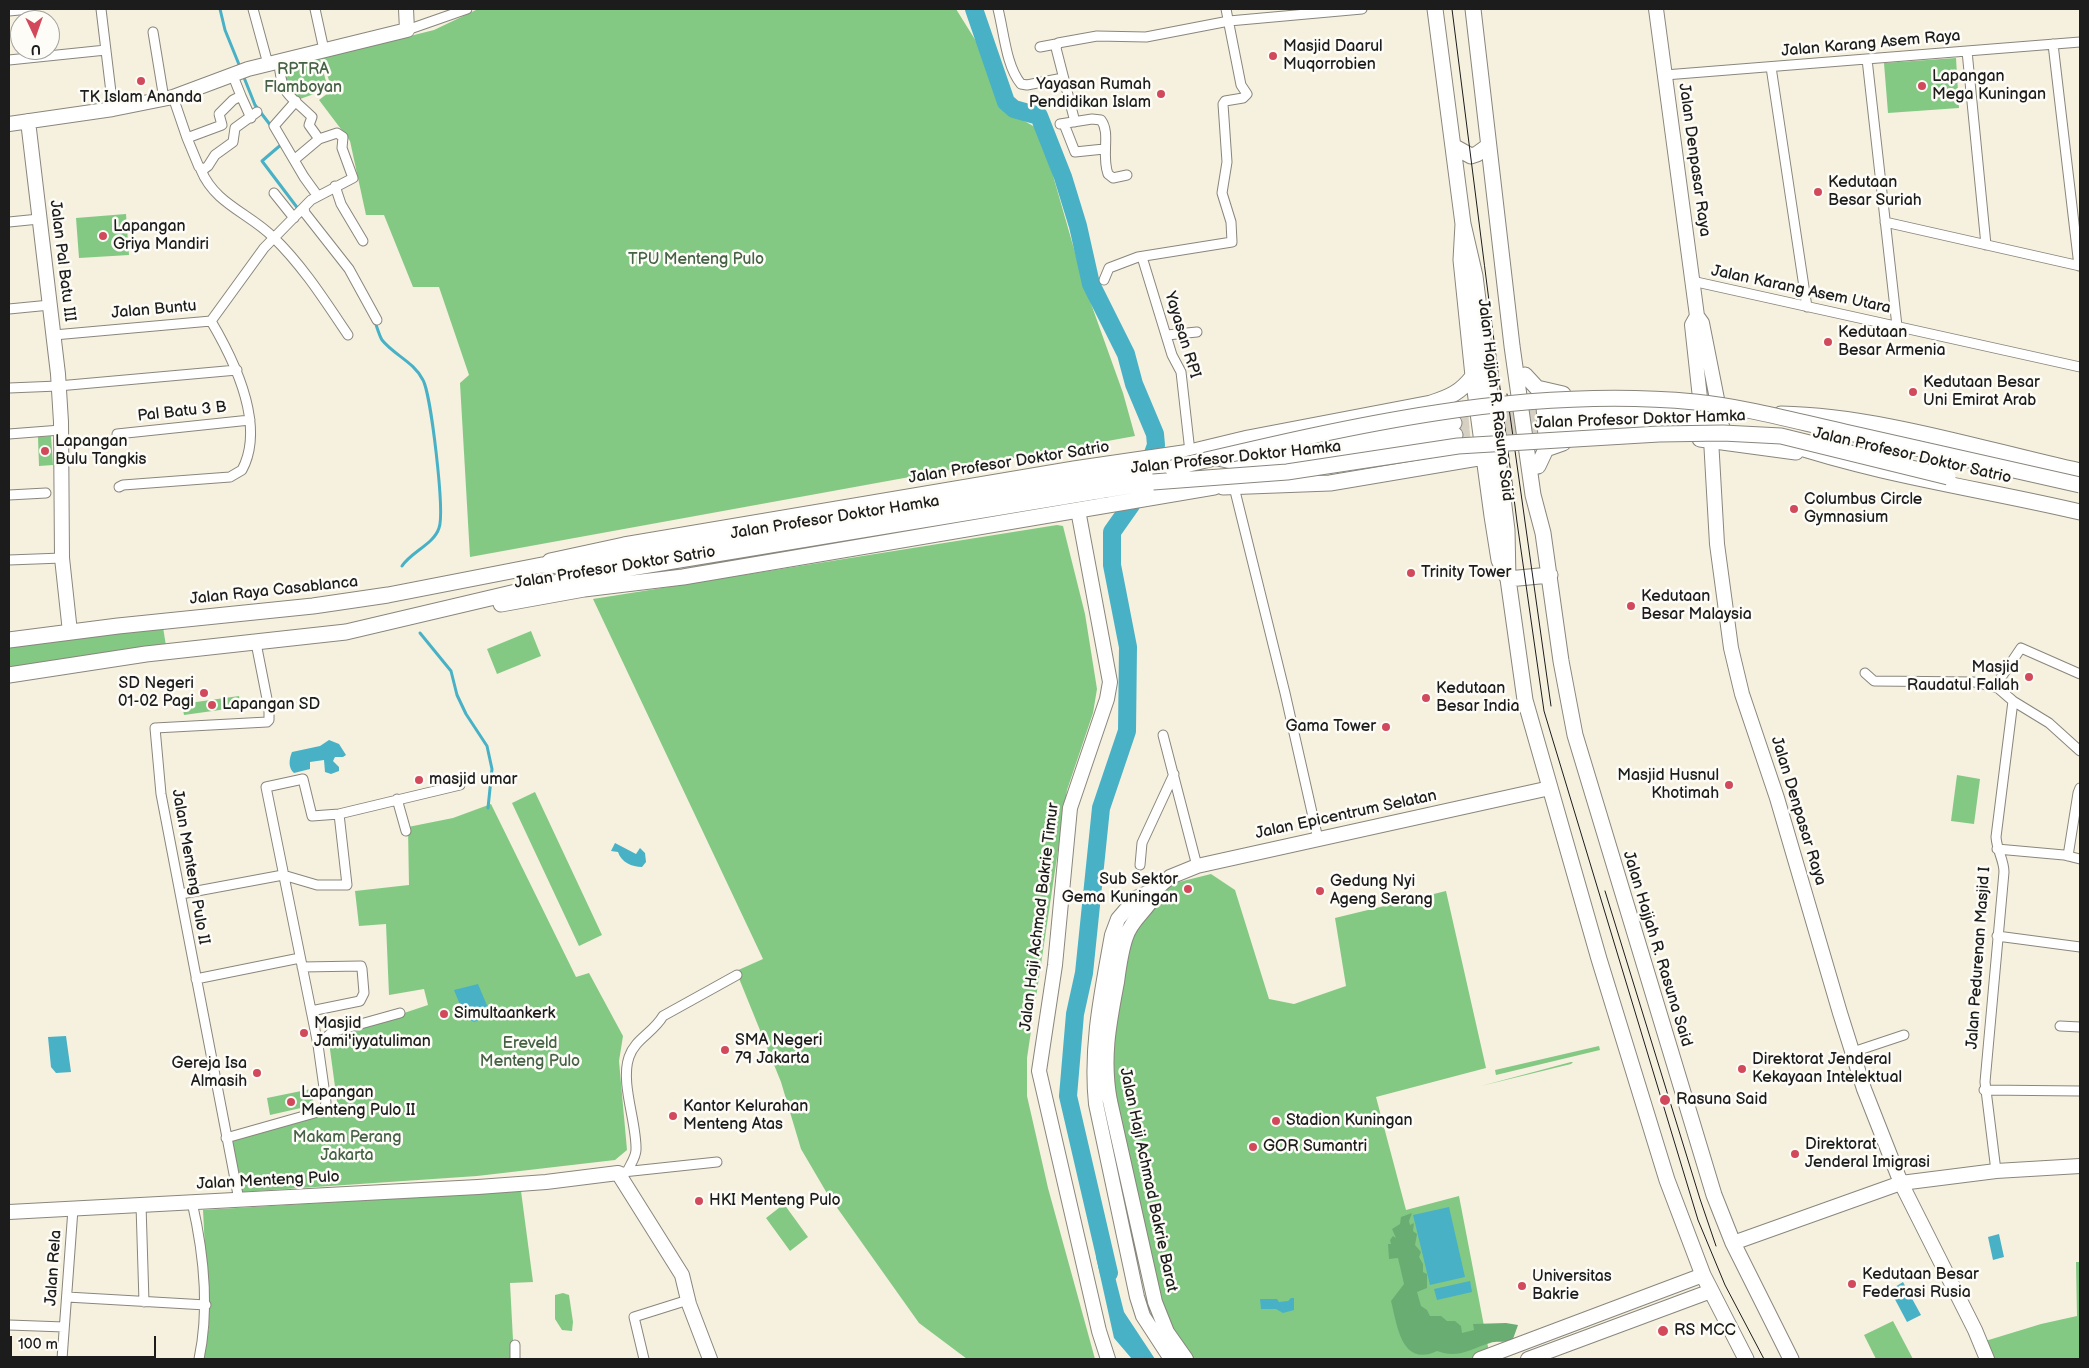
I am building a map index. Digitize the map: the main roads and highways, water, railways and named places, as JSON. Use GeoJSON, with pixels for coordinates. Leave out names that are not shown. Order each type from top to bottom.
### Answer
{"type":"FeatureCollection","features":[{"type":"Feature","properties":{"kind":"main road","name":"Jalan Hajjah R. Rasuna Said"},"geometry":{"type":"LineString","coordinates":[[1435,9],[1463,224],[1475,276],[1507,530],[1508,579],[1525,700],[1599,960],[1667,1180],[1710,1291],[1746,1359]]}},
{"type":"Feature","properties":{"kind":"main road","name":"Jalan Hajjah R. Rasuna Said"},"geometry":{"type":"LineString","coordinates":[[1473,9],[1504,281],[1533,495],[1543,533],[1561,661],[1575,735],[1714,1195],[1733,1243],[1791,1359]]}},
{"type":"Feature","properties":{"kind":"main road"},"geometry":{"type":"LineString","coordinates":[[1453,146],[1471,156],[1488,146]]}},
{"type":"Feature","properties":{"kind":"main road","name":"Jalan Hajjah R. Rasuna Said"},"geometry":{"type":"LineString","coordinates":[[1463,224],[1461,260],[1473,376],[1500,560],[1508,579]]}},
{"type":"Feature","properties":{"kind":"main road","name":"Jalan Hajjah R. Rasuna Said"},"geometry":{"type":"LineString","coordinates":[[1504,281],[1515,305],[1544,512],[1543,533]]}},
{"type":"Feature","properties":{"kind":"main road"},"geometry":{"type":"LineString","coordinates":[[1525,375],[1537,388],[1563,394],[1683,395],[1816,415]]}},
{"type":"Feature","properties":{"kind":"main road"},"geometry":{"type":"LineString","coordinates":[[1190,452],[1248,438],[1431,403],[1452,397],[1463,389],[1473,376]]}},
{"type":"Feature","properties":{"kind":"main road"},"geometry":{"type":"LineString","coordinates":[[1563,394],[1550,400],[1544,406],[1546,437],[1553,442],[1711,439],[1813,453]]}},
{"type":"Feature","properties":{"kind":"main road","name":"Jalan Profesor Doktor Hamka"},"geometry":{"type":"LineString","coordinates":[[457,608],[482,598],[586,569],[1172,468],[1291,440],[1410,417],[1448,411],[1572,400],[1694,402],[1734,408],[2080,485]]}},
{"type":"Feature","properties":{"kind":"main road"},"geometry":{"type":"LineString","coordinates":[[1431,403],[1446,406],[1460,414],[1462,451],[1452,462]]}},
{"type":"Feature","properties":{"kind":"main road","name":"Jalan Profesor Doktor Satrio"},"geometry":{"type":"LineString","coordinates":[[2080,471],[1915,434],[1816,415],[1557,419],[1678,424],[1751,431],[1813,453],[2080,512]]}},
{"type":"Feature","properties":{"kind":"main road","name":"Jalan Profesor Doktor Satrio"},"geometry":{"type":"LineString","coordinates":[[457,608],[482,607],[584,589],[683,577],[1214,487],[1259,470],[1454,429],[1236,462],[1190,452],[1015,478],[562,556],[542,565]]}},
{"type":"Feature","properties":{"kind":"main road","name":"Jalan Profesor Doktor Hamka"},"geometry":{"type":"LineString","coordinates":[[542,565],[586,569],[1153,482],[1287,472],[1458,446],[1660,434],[1781,436],[1948,477],[2080,506]]}},
{"type":"Feature","properties":{"kind":"main road"},"geometry":{"type":"LineString","coordinates":[[1538,466],[1546,448],[1563,443]]}},
{"type":"Feature","properties":{"kind":"main road"},"geometry":{"type":"LineString","coordinates":[[1214,487],[1330,483],[1484,457]]}},
{"type":"Feature","properties":{"kind":"main road","name":"Jalan Raya Casablanca"},"geometry":{"type":"LineString","coordinates":[[9,640],[351,601],[452,584],[542,565]]}},
{"type":"Feature","properties":{"kind":"main road"},"geometry":{"type":"LineString","coordinates":[[1508,579],[1550,575]]}},
{"type":"Feature","properties":{"kind":"main road"},"geometry":{"type":"LineString","coordinates":[[9,675],[146,654],[256,644],[346,632],[457,608]]}},
{"type":"Feature","properties":{"kind":"water"},"geometry":{"type":"Polygon","coordinates":[[[329,740],[339,744],[346,755],[335,757],[333,761],[339,767],[339,771],[331,774],[325,772],[324,760],[310,762],[310,769],[294,773],[292,771],[290,758],[292,752],[320,746],[329,740]]]}},
{"type":"Feature","properties":{"kind":"water"},"geometry":{"type":"Polygon","coordinates":[[[615,843],[636,854],[640,848],[645,853],[646,862],[642,867],[627,863],[619,856],[618,852],[611,851],[615,843]]]}},
{"type":"Feature","properties":{"kind":"water"},"geometry":{"type":"Polygon","coordinates":[[[478,984],[491,1015],[474,1022],[465,1017],[454,990],[478,984]]]}},
{"type":"Feature","properties":{"kind":"water"},"geometry":{"type":"Polygon","coordinates":[[[66,1036],[71,1072],[56,1073],[51,1067],[48,1037],[66,1036]]]}},
{"type":"Feature","properties":{"kind":"water"},"geometry":{"type":"Polygon","coordinates":[[[1449,1207],[1465,1277],[1430,1285],[1413,1215],[1449,1207]]]}},
{"type":"Feature","properties":{"kind":"water"},"geometry":{"type":"Polygon","coordinates":[[[1999,1234],[2004,1257],[1993,1260],[1988,1237],[1999,1234]]]}},
{"type":"Feature","properties":{"kind":"water"},"geometry":{"type":"Polygon","coordinates":[[[1107,1245],[1124,1312],[1155,1359],[1132,1359],[1114,1338],[1096,1257],[1107,1245]]]}},
{"type":"Feature","properties":{"kind":"water"},"geometry":{"type":"Polygon","coordinates":[[[1470,1281],[1472,1292],[1437,1300],[1434,1289],[1470,1281]]]}},
{"type":"Feature","properties":{"kind":"water"},"geometry":{"type":"Polygon","coordinates":[[[1903,1282],[1921,1315],[1907,1322],[1890,1290],[1903,1282]]]}},
{"type":"Feature","properties":{"kind":"water"},"geometry":{"type":"Polygon","coordinates":[[[1294,1298],[1294,1310],[1283,1313],[1276,1309],[1261,1309],[1260,1299],[1277,1299],[1279,1302],[1288,1301],[1294,1298]]]}},
{"type":"Feature","properties":{"kind":"waterway"},"geometry":{"type":"LineString","coordinates":[[220,9],[225,30],[240,67]]}},
{"type":"Feature","properties":{"kind":"waterway"},"geometry":{"type":"LineString","coordinates":[[974,9],[1006,102],[1014,109],[1039,116],[1063,177],[1078,226],[1091,284],[1126,354],[1134,384],[1155,434],[1156,445],[1152,456]]}},
{"type":"Feature","properties":{"kind":"waterway"},"geometry":{"type":"LineString","coordinates":[[243,75],[255,105],[271,126]]}},
{"type":"Feature","properties":{"kind":"waterway"},"geometry":{"type":"LineString","coordinates":[[283,143],[262,161],[299,210]]}},
{"type":"Feature","properties":{"kind":"waterway"},"geometry":{"type":"LineString","coordinates":[[375,322],[382,340],[409,363],[423,380],[430,407],[439,478],[439,528],[432,539],[402,566]]}},
{"type":"Feature","properties":{"kind":"waterway"},"geometry":{"type":"LineString","coordinates":[[1109,1273],[1068,1096],[1075,1014],[1084,973],[1101,808],[1127,731],[1128,647],[1112,565],[1112,532],[1131,505]]}},
{"type":"Feature","properties":{"kind":"waterway"},"geometry":{"type":"LineString","coordinates":[[420,633],[451,671],[457,695],[466,714],[487,746],[492,769],[488,808]]}},
{"type":"Feature","properties":{"kind":"tunnel"},"geometry":{"type":"LineString","coordinates":[[1454,423],[1557,413]]}},
{"type":"Feature","properties":{"kind":"tunnel"},"geometry":{"type":"LineString","coordinates":[[1455,435],[1558,426]]}},
{"type":"Feature","properties":{"kind":"tram line"},"geometry":{"type":"LineString","coordinates":[[1452,9],[1517,522],[1544,711],[1698,1220],[1725,1285],[1764,1359]]}},
{"type":"Feature","properties":{"kind":"tram line"},"geometry":{"type":"LineString","coordinates":[[1507,394],[1551,706]]}},
{"type":"Feature","properties":{"kind":"tram line"},"geometry":{"type":"LineString","coordinates":[[1605,891],[1716,1246]]}},
{"type":"Feature","properties":{"kind":"place","name":"Masjid Daarul Muqorrobien"},"geometry":{"type":"Point","coordinates":[1273,56]}},
{"type":"Feature","properties":{"kind":"place","name":"TK Islam Ananda"},"geometry":{"type":"Point","coordinates":[141,81]}},
{"type":"Feature","properties":{"kind":"place","name":"Lapangan Mega Kuningan"},"geometry":{"type":"Point","coordinates":[1922,86]}},
{"type":"Feature","properties":{"kind":"place","name":"Yayasan Rumah Pendidikan Islam"},"geometry":{"type":"Point","coordinates":[1161,94]}},
{"type":"Feature","properties":{"kind":"place","name":"Kedutaan Besar Suriah"},"geometry":{"type":"Point","coordinates":[1818,192]}},
{"type":"Feature","properties":{"kind":"place","name":"Lapangan Griya Mandiri"},"geometry":{"type":"Point","coordinates":[103,236]}},
{"type":"Feature","properties":{"kind":"place","name":"Kedutaan Besar Armenia"},"geometry":{"type":"Point","coordinates":[1828,342]}},
{"type":"Feature","properties":{"kind":"place","name":"Kedutaan Besar Uni Emirat Arab"},"geometry":{"type":"Point","coordinates":[1913,392]}},
{"type":"Feature","properties":{"kind":"place","name":"Lapangan Bulu Tangkis"},"geometry":{"type":"Point","coordinates":[45,451]}},
{"type":"Feature","properties":{"kind":"place","name":"Columbus Circle Gymnasium"},"geometry":{"type":"Point","coordinates":[1794,509]}},
{"type":"Feature","properties":{"kind":"place","name":"Trinity Tower"},"geometry":{"type":"Point","coordinates":[1411,573]}},
{"type":"Feature","properties":{"kind":"place","name":"Kedutaan Besar Malaysia"},"geometry":{"type":"Point","coordinates":[1631,606]}},
{"type":"Feature","properties":{"kind":"place","name":"Masjid Raudatul Fallah"},"geometry":{"type":"Point","coordinates":[2029,677]}},
{"type":"Feature","properties":{"kind":"place","name":"SD Negeri 01-02 Pagi"},"geometry":{"type":"Point","coordinates":[204,693]}},
{"type":"Feature","properties":{"kind":"place","name":"Kedutaan Besar India"},"geometry":{"type":"Point","coordinates":[1426,698]}},
{"type":"Feature","properties":{"kind":"place","name":"Lapangan SD"},"geometry":{"type":"Point","coordinates":[212,705]}},
{"type":"Feature","properties":{"kind":"place","name":"Gama Tower"},"geometry":{"type":"Point","coordinates":[1386,727]}},
{"type":"Feature","properties":{"kind":"place","name":"masjid umar"},"geometry":{"type":"Point","coordinates":[419,780]}},
{"type":"Feature","properties":{"kind":"place","name":"Masjid Husnul Khotimah"},"geometry":{"type":"Point","coordinates":[1729,785]}},
{"type":"Feature","properties":{"kind":"place","name":"Sub Sektor Gema Kuningan"},"geometry":{"type":"Point","coordinates":[1188,889]}},
{"type":"Feature","properties":{"kind":"place","name":"Gedung Nyi Ageng Serang"},"geometry":{"type":"Point","coordinates":[1320,891]}},
{"type":"Feature","properties":{"kind":"place","name":"Simultaankerk"},"geometry":{"type":"Point","coordinates":[444,1014]}},
{"type":"Feature","properties":{"kind":"place","name":"Masjid Jami'iyyatuliman"},"geometry":{"type":"Point","coordinates":[304,1033]}},
{"type":"Feature","properties":{"kind":"place","name":"SMA Negeri 79 Jakarta"},"geometry":{"type":"Point","coordinates":[725,1050]}},
{"type":"Feature","properties":{"kind":"place","name":"Direktorat Jenderal Kekayaan Intelektual"},"geometry":{"type":"Point","coordinates":[1742,1069]}},
{"type":"Feature","properties":{"kind":"place","name":"Gereja Isa Almasih"},"geometry":{"type":"Point","coordinates":[257,1073]}},
{"type":"Feature","properties":{"kind":"place","name":"Rasuna Said"},"geometry":{"type":"Point","coordinates":[1665,1100]}},
{"type":"Feature","properties":{"kind":"place","name":"Lapangan Menteng Pulo II"},"geometry":{"type":"Point","coordinates":[291,1102]}},
{"type":"Feature","properties":{"kind":"place","name":"Kantor Kelurahan Menteng Atas"},"geometry":{"type":"Point","coordinates":[673,1116]}},
{"type":"Feature","properties":{"kind":"place","name":"Stadion Kuningan"},"geometry":{"type":"Point","coordinates":[1276,1121]}},
{"type":"Feature","properties":{"kind":"place","name":"GOR Sumantri"},"geometry":{"type":"Point","coordinates":[1253,1147]}},
{"type":"Feature","properties":{"kind":"place","name":"Direktorat Jenderal Imigrasi"},"geometry":{"type":"Point","coordinates":[1795,1154]}},
{"type":"Feature","properties":{"kind":"place","name":"HKI Menteng Pulo"},"geometry":{"type":"Point","coordinates":[699,1201]}},
{"type":"Feature","properties":{"kind":"place","name":"Kedutaan Besar Federasi Rusia"},"geometry":{"type":"Point","coordinates":[1852,1284]}},
{"type":"Feature","properties":{"kind":"place","name":"Universitas Bakrie"},"geometry":{"type":"Point","coordinates":[1522,1286]}},
{"type":"Feature","properties":{"kind":"place","name":"RS MCC"},"geometry":{"type":"Point","coordinates":[1663,1331]}},
{"type":"Feature","properties":{"kind":"park label","name":"RPTRA Flamboyan"},"geometry":{"type":"Point","coordinates":[303,79]}},
{"type":"Feature","properties":{"kind":"park label","name":"TPU Menteng Pulo"},"geometry":{"type":"Point","coordinates":[696,260]}},
{"type":"Feature","properties":{"kind":"park label","name":"Ereveld Menteng Pulo"},"geometry":{"type":"Point","coordinates":[530,1053]}},
{"type":"Feature","properties":{"kind":"park label","name":"Makam Perang Jakarta"},"geometry":{"type":"Point","coordinates":[347,1147]}}]}
